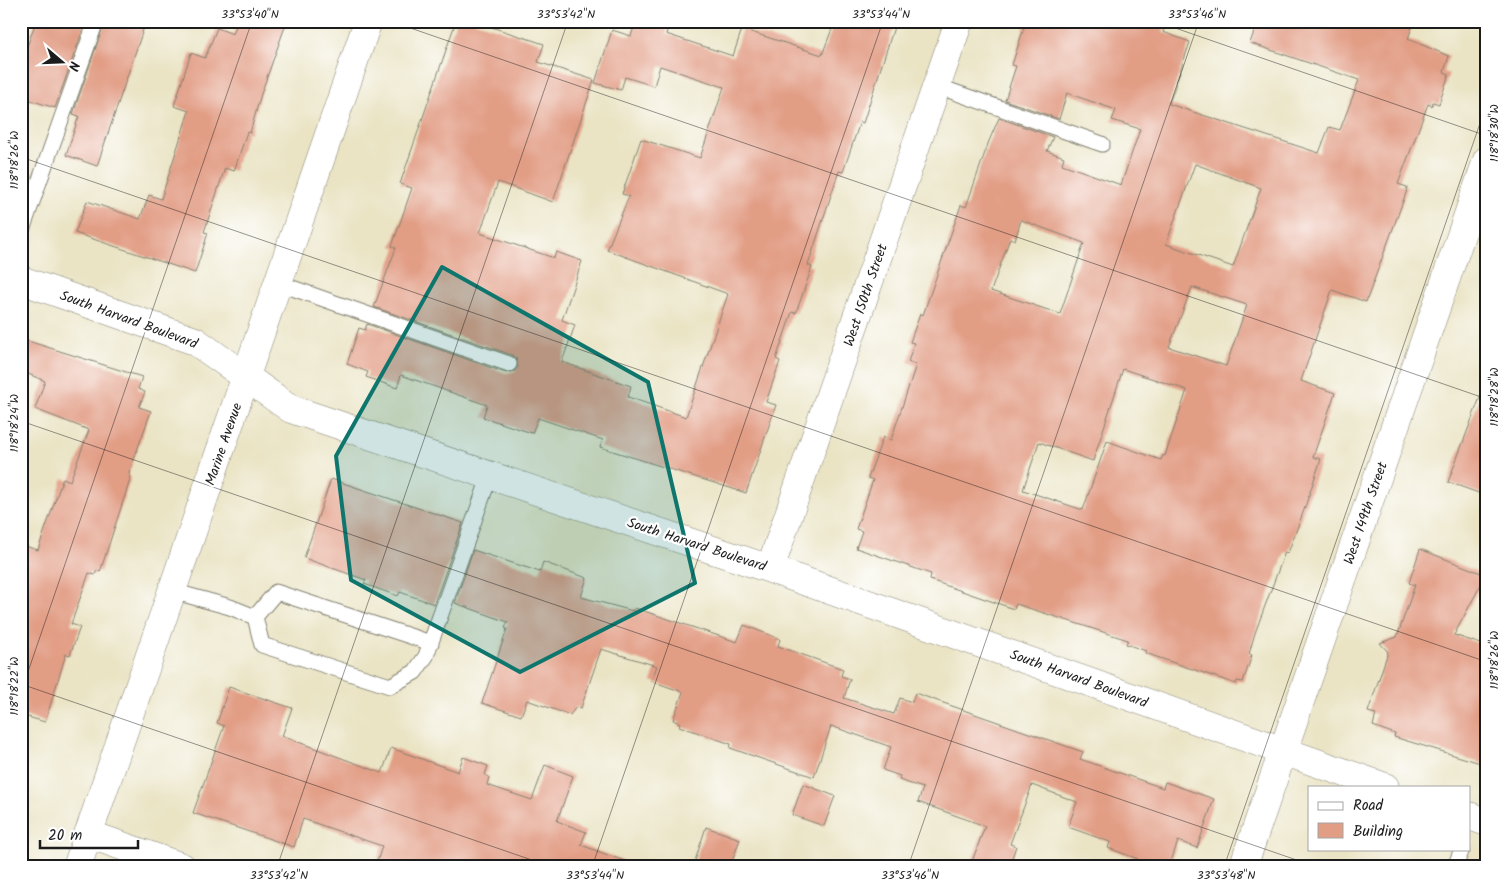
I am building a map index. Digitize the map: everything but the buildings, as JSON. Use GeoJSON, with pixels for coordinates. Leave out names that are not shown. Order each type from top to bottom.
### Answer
{"type":"FeatureCollection","features":[{"type":"Feature","properties":{"kind":"street","name":"Marine Avenue"},"geometry":{"type":"LineString","coordinates":[[77,867],[368,21]]}},
{"type":"Feature","properties":{"kind":"street","name":"West 150th Street"},"geometry":{"type":"LineString","coordinates":[[770,568],[959,21]]}},
{"type":"Feature","properties":{"kind":"street","name":"West 149th Street"},"geometry":{"type":"LineString","coordinates":[[1243,867],[1487,160]]}},
{"type":"Feature","properties":{"kind":"street","name":"South Harvard Boulevard"},"geometry":{"type":"LineString","coordinates":[[21,280],[195,341],[291,409],[770,568],[1382,786]]}},
{"type":"Feature","properties":{"kind":"street"},"geometry":{"type":"LineString","coordinates":[[88,834],[182,867]]}},
{"type":"Feature","properties":{"kind":"lane"},"geometry":{"type":"LineString","coordinates":[[21,233],[96,21]]}},
{"type":"Feature","properties":{"kind":"lane"},"geometry":{"type":"LineString","coordinates":[[937,86],[1102,144]]}},
{"type":"Feature","properties":{"kind":"lane"},"geometry":{"type":"LineString","coordinates":[[278,283],[509,364]]}},
{"type":"Feature","properties":{"kind":"lane"},"geometry":{"type":"LineString","coordinates":[[255,617],[262,645],[390,686],[415,672],[426,656],[431,643],[490,476]]}},
{"type":"Feature","properties":{"kind":"lane"},"geometry":{"type":"LineString","coordinates":[[172,591],[230,607],[255,617]]}},
{"type":"Feature","properties":{"kind":"lane"},"geometry":{"type":"LineString","coordinates":[[255,617],[276,592],[431,643]]}},
{"type":"Feature","properties":{"kind":"lane"},"geometry":{"type":"LineString","coordinates":[[1455,867],[1462,850]]}},
{"type":"Feature","properties":{"kind":"highlighted area"},"geometry":{"type":"Polygon","coordinates":[[[442,267],[648,382],[695,583],[520,672],[351,580],[336,456],[442,267]]]}}]}
